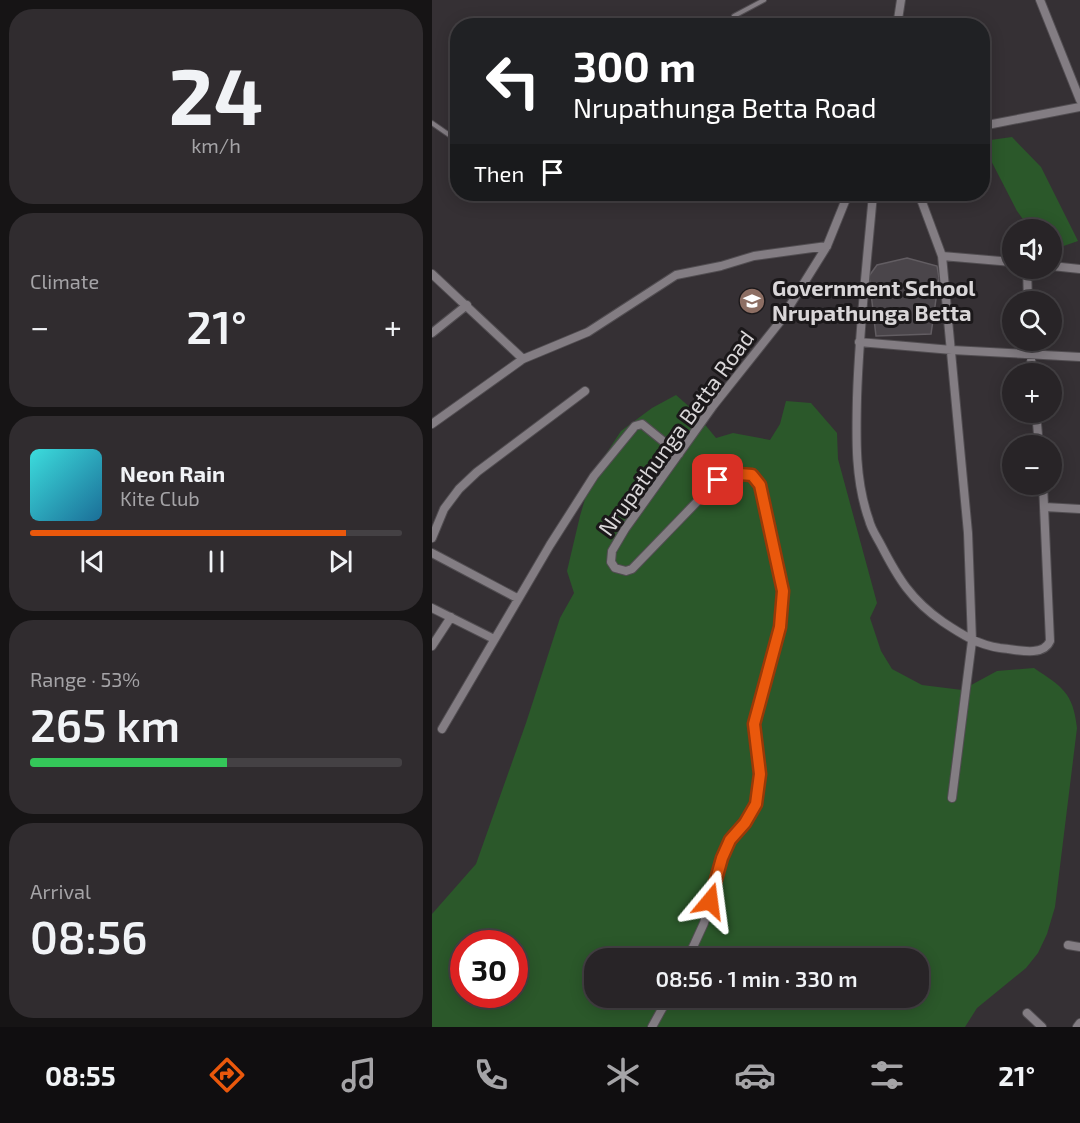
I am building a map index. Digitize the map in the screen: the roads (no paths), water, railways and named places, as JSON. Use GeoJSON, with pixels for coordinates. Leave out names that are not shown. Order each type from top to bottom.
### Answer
{"type":"FeatureCollection","features":[{"type":"Feature","properties":{"kind":"street"},"geometry":{"type":"LineString","coordinates":[[898,18],[901,0]]}},
{"type":"Feature","properties":{"kind":"street"},"geometry":{"type":"LineString","coordinates":[[1040,0],[1080,100]]}},
{"type":"Feature","properties":{"kind":"street"},"geometry":{"type":"LineString","coordinates":[[990,124],[1080,107]]}},
{"type":"Feature","properties":{"kind":"street","name":"Nrupathunga Betta Road"},"geometry":{"type":"LineString","coordinates":[[693,948],[704,923],[726,849],[756,804],[760,774],[754,724],[780,627],[783,591],[760,485],[752,475],[739,474],[718,480],[632,569],[626,571],[615,568],[611,562],[612,551],[713,406],[779,322],[827,246],[845,201]]}},
{"type":"Feature","properties":{"kind":"street"},"geometry":{"type":"LineString","coordinates":[[872,201],[859,342],[856,456],[869,522],[891,566],[916,601],[972,641],[996,647],[1033,651],[1044,649],[1049,646],[1050,641],[1043,495]]}},
{"type":"Feature","properties":{"kind":"street"},"geometry":{"type":"LineString","coordinates":[[922,201],[942,256],[968,533],[972,641],[952,798]]}},
{"type":"Feature","properties":{"kind":"street"},"geometry":{"type":"LineString","coordinates":[[432,424],[524,359],[588,332],[676,275],[721,266],[754,256],[827,246]]}},
{"type":"Feature","properties":{"kind":"street"},"geometry":{"type":"LineString","coordinates":[[942,256],[1002,261]]}},
{"type":"Feature","properties":{"kind":"street"},"geometry":{"type":"LineString","coordinates":[[1062,267],[1080,269]]}},
{"type":"Feature","properties":{"kind":"street"},"geometry":{"type":"LineString","coordinates":[[432,274],[524,359]]}},
{"type":"Feature","properties":{"kind":"street"},"geometry":{"type":"LineString","coordinates":[[432,333],[467,305]]}},
{"type":"Feature","properties":{"kind":"street"},"geometry":{"type":"LineString","coordinates":[[859,342],[1080,357]]}},
{"type":"Feature","properties":{"kind":"street"},"geometry":{"type":"LineString","coordinates":[[1030,351],[1031,363]]}},
{"type":"Feature","properties":{"kind":"street"},"geometry":{"type":"LineString","coordinates":[[432,538],[444,508],[459,489],[477,472],[585,391]]}},
{"type":"Feature","properties":{"kind":"street"},"geometry":{"type":"LineString","coordinates":[[442,729],[517,598],[594,476],[635,426],[642,424],[679,454]]}},
{"type":"Feature","properties":{"kind":"street"},"geometry":{"type":"LineString","coordinates":[[1045,507],[1080,509]]}},
{"type":"Feature","properties":{"kind":"street"},"geometry":{"type":"LineString","coordinates":[[432,553],[517,598]]}},
{"type":"Feature","properties":{"kind":"street"},"geometry":{"type":"LineString","coordinates":[[432,608],[494,639]]}},
{"type":"Feature","properties":{"kind":"street"},"geometry":{"type":"LineString","coordinates":[[432,646],[451,617]]}},
{"type":"Feature","properties":{"kind":"street"},"geometry":{"type":"LineString","coordinates":[[1068,945],[1080,947]]}},
{"type":"Feature","properties":{"kind":"street"},"geometry":{"type":"LineString","coordinates":[[652,1027],[662,1008]]}},
{"type":"Feature","properties":{"kind":"street"},"geometry":{"type":"LineString","coordinates":[[1026,1013],[1042,1027]]}},
{"type":"Feature","properties":{"kind":"street"},"geometry":{"type":"LineString","coordinates":[[1077,1027],[1080,1023]]}},
{"type":"Feature","properties":{"kind":"lane"},"geometry":{"type":"LineString","coordinates":[[734,16],[764,0]]}},
{"type":"Feature","properties":{"kind":"lane"},"geometry":{"type":"LineString","coordinates":[[432,123],[450,135]]}},
{"type":"Feature","properties":{"kind":"place","name":"Government School Nrupathunga Betta"},"geometry":{"type":"Point","coordinates":[752,301]}}]}
